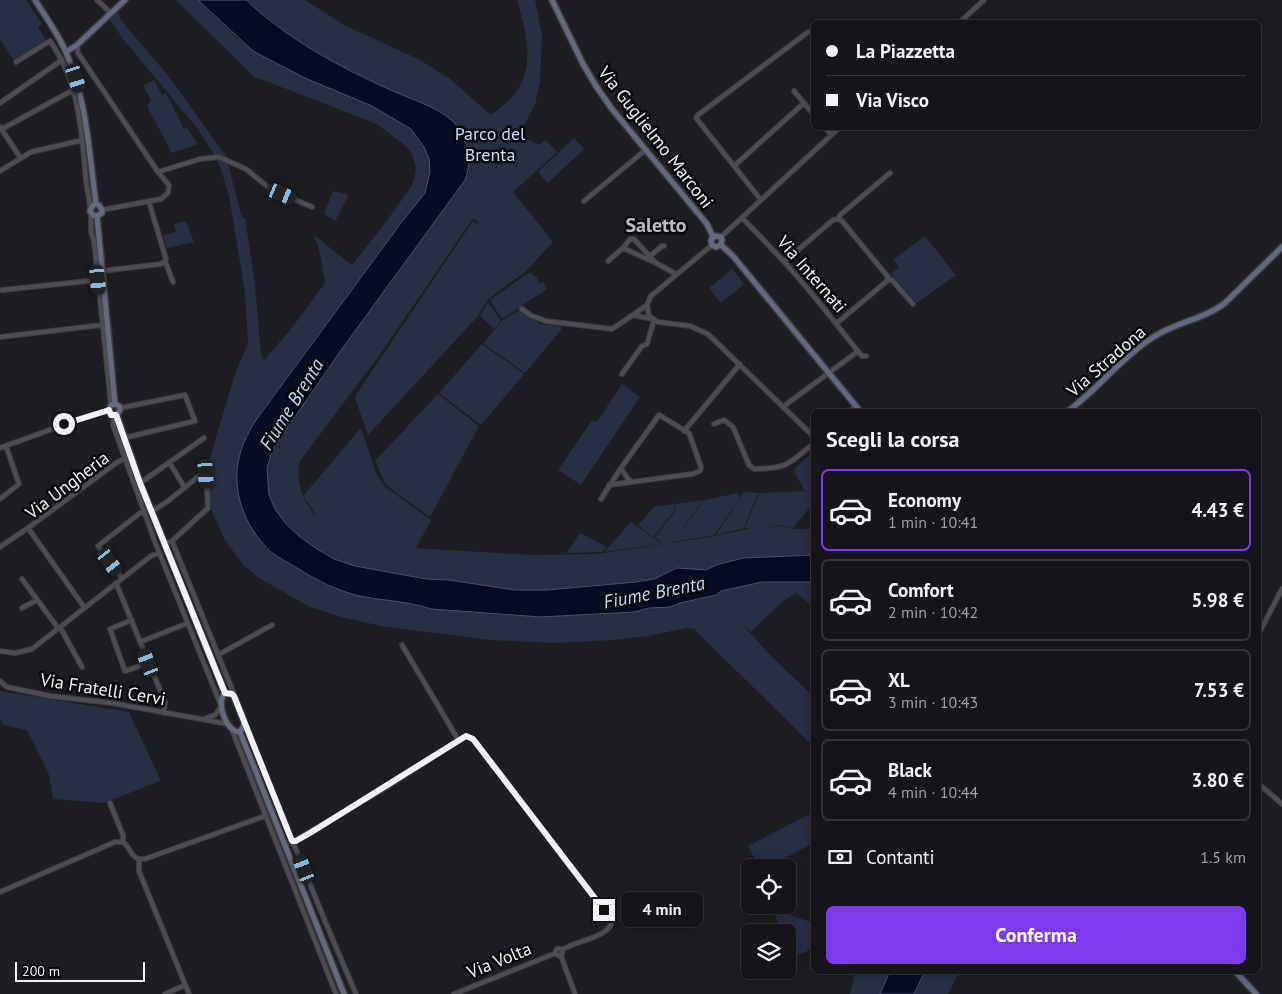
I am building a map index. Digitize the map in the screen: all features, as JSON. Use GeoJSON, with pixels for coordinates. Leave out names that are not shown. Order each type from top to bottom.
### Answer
{"type":"FeatureCollection","features":[{"type":"Feature","properties":{"kind":"street"},"geometry":{"type":"LineString","coordinates":[[35,0],[66,52],[85,112],[96,204],[91,229],[115,415],[114,428],[165,569],[232,730],[335,993]]}},
{"type":"Feature","properties":{"kind":"street"},"geometry":{"type":"LineString","coordinates":[[96,0],[111,13]]}},
{"type":"Feature","properties":{"kind":"street"},"geometry":{"type":"LineString","coordinates":[[66,52],[77,45],[125,0]]}},
{"type":"Feature","properties":{"kind":"street","name":"Via Guglielmo Marconi"},"geometry":{"type":"LineString","coordinates":[[552,0],[596,86],[612,109],[707,224],[713,237]]}},
{"type":"Feature","properties":{"kind":"street"},"geometry":{"type":"LineString","coordinates":[[962,20],[984,0]]}},
{"type":"Feature","properties":{"kind":"street"},"geometry":{"type":"LineString","coordinates":[[761,200],[696,118],[808,32]]}},
{"type":"Feature","properties":{"kind":"street"},"geometry":{"type":"LineString","coordinates":[[16,62],[50,41],[62,60],[77,104],[87,190],[100,244],[114,387],[114,407],[119,413],[115,415]]}},
{"type":"Feature","properties":{"kind":"street"},"geometry":{"type":"LineString","coordinates":[[77,45],[78,53],[158,172],[169,185],[166,197],[149,202],[102,210],[102,213],[93,213]]}},
{"type":"Feature","properties":{"kind":"street"},"geometry":{"type":"LineString","coordinates":[[0,102],[62,60]]}},
{"type":"Feature","properties":{"kind":"street"},"geometry":{"type":"LineString","coordinates":[[20,157],[1,131],[73,90]]}},
{"type":"Feature","properties":{"kind":"street"},"geometry":{"type":"LineString","coordinates":[[794,91],[811,112]]}},
{"type":"Feature","properties":{"kind":"street"},"geometry":{"type":"LineString","coordinates":[[734,166],[804,104]]}},
{"type":"Feature","properties":{"kind":"street"},"geometry":{"type":"LineString","coordinates":[[828,130],[832,134]]}},
{"type":"Feature","properties":{"kind":"street"},"geometry":{"type":"LineString","coordinates":[[721,245],[721,238],[837,130]]}},
{"type":"Feature","properties":{"kind":"street"},"geometry":{"type":"LineString","coordinates":[[0,172],[30,152],[82,140]]}},
{"type":"Feature","properties":{"kind":"street"},"geometry":{"type":"LineString","coordinates":[[584,201],[643,152]]}},
{"type":"Feature","properties":{"kind":"street"},"geometry":{"type":"LineString","coordinates":[[158,172],[200,159],[219,156],[246,169],[268,187],[312,207]]}},
{"type":"Feature","properties":{"kind":"street"},"geometry":{"type":"LineString","coordinates":[[86,170],[92,173]]}},
{"type":"Feature","properties":{"kind":"street"},"geometry":{"type":"LineString","coordinates":[[785,262],[890,173]]}},
{"type":"Feature","properties":{"kind":"street"},"geometry":{"type":"LineString","coordinates":[[149,202],[166,259],[165,262],[173,282]]}},
{"type":"Feature","properties":{"kind":"street"},"geometry":{"type":"LineString","coordinates":[[96,204],[102,210]]}},
{"type":"Feature","properties":{"kind":"street","name":"Via Internati"},"geometry":{"type":"LineString","coordinates":[[742,218],[785,262],[837,324],[857,352]]}},
{"type":"Feature","properties":{"kind":"street"},"geometry":{"type":"LineString","coordinates":[[838,218],[887,275],[888,279],[892,280],[913,304]]}},
{"type":"Feature","properties":{"kind":"street"},"geometry":{"type":"LineString","coordinates":[[712,245],[711,240],[713,237],[718,236],[721,238]]}},
{"type":"Feature","properties":{"kind":"street"},"geometry":{"type":"LineString","coordinates":[[608,262],[630,239],[634,239],[648,258]]}},
{"type":"Feature","properties":{"kind":"street"},"geometry":{"type":"LineString","coordinates":[[712,245],[716,247],[721,245]]}},
{"type":"Feature","properties":{"kind":"street"},"geometry":{"type":"LineString","coordinates":[[653,319],[647,312],[647,305],[655,292],[712,245]]}},
{"type":"Feature","properties":{"kind":"street"},"geometry":{"type":"LineString","coordinates":[[721,245],[734,256],[858,409]]}},
{"type":"Feature","properties":{"kind":"street"},"geometry":{"type":"LineString","coordinates":[[648,258],[664,246]]}},
{"type":"Feature","properties":{"kind":"street","name":"Via Stradona"},"geometry":{"type":"LineString","coordinates":[[1070,409],[1151,338],[1171,327],[1202,318],[1225,304],[1282,247]]}},
{"type":"Feature","properties":{"kind":"street"},"geometry":{"type":"LineString","coordinates":[[623,248],[648,258],[676,274]]}},
{"type":"Feature","properties":{"kind":"street"},"geometry":{"type":"LineString","coordinates":[[102,271],[165,262]]}},
{"type":"Feature","properties":{"kind":"street"},"geometry":{"type":"LineString","coordinates":[[837,324],[888,279]]}},
{"type":"Feature","properties":{"kind":"street"},"geometry":{"type":"LineString","coordinates":[[2,290],[98,280]]}},
{"type":"Feature","properties":{"kind":"street"},"geometry":{"type":"LineString","coordinates":[[522,309],[532,316],[546,321],[612,329],[647,305]]}},
{"type":"Feature","properties":{"kind":"street"},"geometry":{"type":"LineString","coordinates":[[633,315],[661,322],[690,326],[705,332],[811,434]]}},
{"type":"Feature","properties":{"kind":"street"},"geometry":{"type":"LineString","coordinates":[[622,374],[642,346],[647,344],[653,319]]}},
{"type":"Feature","properties":{"kind":"street"},"geometry":{"type":"LineString","coordinates":[[0,337],[102,325]]}},
{"type":"Feature","properties":{"kind":"street"},"geometry":{"type":"LineString","coordinates":[[784,406],[857,352],[862,356],[866,356]]}},
{"type":"Feature","properties":{"kind":"street"},"geometry":{"type":"LineString","coordinates":[[684,431],[740,364]]}},
{"type":"Feature","properties":{"kind":"street"},"geometry":{"type":"LineString","coordinates":[[0,448],[114,407],[185,395],[195,421],[124,437]]}},
{"type":"Feature","properties":{"kind":"street"},"geometry":{"type":"LineString","coordinates":[[852,409],[856,406]]}},
{"type":"Feature","properties":{"kind":"street"},"geometry":{"type":"LineString","coordinates":[[115,415],[151,512],[225,693]]}},
{"type":"Feature","properties":{"kind":"street"},"geometry":{"type":"LineString","coordinates":[[601,499],[609,485],[659,415],[689,433],[701,467],[700,471],[692,474],[609,485]]}},
{"type":"Feature","properties":{"kind":"street"},"geometry":{"type":"LineString","coordinates":[[714,424],[724,420],[734,427],[749,466],[754,469],[778,468],[789,464],[811,446]]}},
{"type":"Feature","properties":{"kind":"street"},"geometry":{"type":"LineString","coordinates":[[140,483],[204,438]]}},
{"type":"Feature","properties":{"kind":"street"},"geometry":{"type":"LineString","coordinates":[[0,499],[19,484],[6,446]]}},
{"type":"Feature","properties":{"kind":"street","name":"Via Ungheria"},"geometry":{"type":"LineString","coordinates":[[84,607],[28,528],[124,459]]}},
{"type":"Feature","properties":{"kind":"street"},"geometry":{"type":"LineString","coordinates":[[169,462],[185,488]]}},
{"type":"Feature","properties":{"kind":"street"},"geometry":{"type":"LineString","coordinates":[[621,468],[628,480],[632,482]]}},
{"type":"Feature","properties":{"kind":"street"},"geometry":{"type":"LineString","coordinates":[[151,512],[204,472],[206,474],[208,508],[172,541],[164,544]]}},
{"type":"Feature","properties":{"kind":"street"},"geometry":{"type":"LineString","coordinates":[[122,578],[98,546],[133,518],[144,512]]}},
{"type":"Feature","properties":{"kind":"street"},"geometry":{"type":"LineString","coordinates":[[0,547],[28,528]]}},
{"type":"Feature","properties":{"kind":"street"},"geometry":{"type":"LineString","coordinates":[[172,541],[327,926],[356,993]]}},
{"type":"Feature","properties":{"kind":"street"},"geometry":{"type":"LineString","coordinates":[[1,653],[21,653],[32,649],[116,582],[159,552]]}},
{"type":"Feature","properties":{"kind":"street"},"geometry":{"type":"LineString","coordinates":[[165,569],[173,566]]}},
{"type":"Feature","properties":{"kind":"street"},"geometry":{"type":"LineString","coordinates":[[22,579],[59,628],[82,667]]}},
{"type":"Feature","properties":{"kind":"street"},"geometry":{"type":"LineString","coordinates":[[116,582],[165,702],[164,713]]}},
{"type":"Feature","properties":{"kind":"street"},"geometry":{"type":"LineString","coordinates":[[1261,629],[1282,589]]}},
{"type":"Feature","properties":{"kind":"street"},"geometry":{"type":"LineString","coordinates":[[184,594],[192,591]]}},
{"type":"Feature","properties":{"kind":"street"},"geometry":{"type":"LineString","coordinates":[[22,608],[37,600]]}},
{"type":"Feature","properties":{"kind":"street"},"geometry":{"type":"LineString","coordinates":[[132,620],[110,629],[122,663],[126,671],[148,663]]}},
{"type":"Feature","properties":{"kind":"street"},"geometry":{"type":"LineString","coordinates":[[140,642],[188,623]]}},
{"type":"Feature","properties":{"kind":"street"},"geometry":{"type":"LineString","coordinates":[[218,655],[272,625]]}},
{"type":"Feature","properties":{"kind":"street"},"geometry":{"type":"LineString","coordinates":[[294,841],[459,741],[402,645]]}},
{"type":"Feature","properties":{"kind":"street","name":"Via Fratelli Cervi"},"geometry":{"type":"LineString","coordinates":[[0,683],[7,687],[50,696],[104,702],[228,724]]}},
{"type":"Feature","properties":{"kind":"street"},"geometry":{"type":"LineString","coordinates":[[225,693],[234,696]]}},
{"type":"Feature","properties":{"kind":"street"},"geometry":{"type":"LineString","coordinates":[[202,719],[215,715],[221,698],[225,693]]}},
{"type":"Feature","properties":{"kind":"street"},"geometry":{"type":"LineString","coordinates":[[240,732],[244,722]]}},
{"type":"Feature","properties":{"kind":"street"},"geometry":{"type":"LineString","coordinates":[[232,730],[240,732]]}},
{"type":"Feature","properties":{"kind":"street"},"geometry":{"type":"LineString","coordinates":[[240,732],[345,994]]}},
{"type":"Feature","properties":{"kind":"street","name":"Via Volta"},"geometry":{"type":"LineString","coordinates":[[454,994],[558,954],[559,949],[562,950],[607,931],[611,925],[609,917],[604,910],[473,739],[466,736],[459,741]]}},
{"type":"Feature","properties":{"kind":"street"},"geometry":{"type":"LineString","coordinates":[[245,765],[252,762]]}},
{"type":"Feature","properties":{"kind":"street"},"geometry":{"type":"LineString","coordinates":[[1261,786],[1282,804]]}},
{"type":"Feature","properties":{"kind":"street"},"geometry":{"type":"LineString","coordinates":[[110,803],[123,835],[123,842],[134,857],[138,859],[145,859],[265,816]]}},
{"type":"Feature","properties":{"kind":"street"},"geometry":{"type":"LineString","coordinates":[[0,892],[115,842],[123,842]]}},
{"type":"Feature","properties":{"kind":"street"},"geometry":{"type":"LineString","coordinates":[[138,859],[139,871],[189,994]]}},
{"type":"Feature","properties":{"kind":"street"},"geometry":{"type":"LineString","coordinates":[[284,865],[292,862]]}},
{"type":"Feature","properties":{"kind":"street"},"geometry":{"type":"LineString","coordinates":[[558,954],[576,994]]}},
{"type":"Feature","properties":{"kind":"street"},"geometry":{"type":"LineString","coordinates":[[1239,974],[1256,994]]}},
{"type":"Feature","properties":{"kind":"street"},"geometry":{"type":"LineString","coordinates":[[165,994],[186,985]]}},
{"type":"Feature","properties":{"kind":"green space"},"geometry":{"type":"Polygon","coordinates":[[[0,0],[26,0],[42,24],[38,27],[46,40],[14,61],[0,39],[0,0]]]}},
{"type":"Feature","properties":{"kind":"green space"},"geometry":{"type":"Polygon","coordinates":[[[176,0],[198,0],[239,40],[305,78],[372,106],[411,129],[424,147],[429,159],[430,172],[425,193],[273,396],[244,441],[238,464],[246,518],[262,543],[273,553],[315,579],[330,586],[360,595],[417,604],[431,609],[541,617],[634,612],[649,608],[670,607],[716,595],[721,591],[762,582],[811,582],[811,605],[797,593],[783,601],[751,632],[741,623],[771,656],[811,694],[811,744],[694,629],[686,628],[648,636],[613,640],[553,643],[490,640],[386,627],[341,617],[308,606],[259,578],[244,566],[225,540],[212,512],[208,484],[209,463],[213,447],[236,371],[248,344],[245,293],[229,196],[221,169],[197,128],[123,39],[110,20],[118,12],[121,20],[170,78],[226,156],[242,218],[245,218],[255,285],[261,354],[264,360],[291,329],[325,283],[315,236],[352,265],[411,187],[416,167],[412,154],[406,146],[378,125],[253,76],[176,0]]]}},
{"type":"Feature","properties":{"kind":"green space","name":"Parco del Brenta"},"geometry":{"type":"Polygon","coordinates":[[[246,0],[305,0],[344,25],[420,60],[450,79],[491,115],[512,97],[525,75],[527,62],[526,37],[517,0],[535,0],[542,35],[540,81],[535,105],[519,135],[539,145],[546,140],[557,152],[513,192],[553,242],[525,272],[488,299],[478,316],[368,435],[355,398],[356,395],[473,221],[477,224],[479,222],[473,218],[381,353],[300,461],[298,476],[303,496],[361,428],[376,473],[384,486],[431,520],[416,548],[532,555],[598,554],[710,537],[751,528],[745,528],[759,493],[805,491],[793,470],[811,454],[811,506],[793,528],[782,525],[758,527],[782,526],[793,529],[811,529],[811,555],[743,558],[716,565],[706,570],[677,568],[654,579],[636,582],[547,590],[514,590],[449,580],[426,579],[355,566],[334,559],[317,549],[286,524],[275,509],[269,495],[267,469],[272,450],[339,353],[465,180],[467,152],[461,132],[446,115],[351,71],[288,34],[246,0]]]}},
{"type":"Feature","properties":{"kind":"green space"},"geometry":{"type":"Polygon","coordinates":[[[154,80],[162,95],[166,93],[184,129],[187,128],[198,144],[172,153],[147,106],[151,100],[143,86],[154,80]]]}},
{"type":"Feature","properties":{"kind":"green space"},"geometry":{"type":"Polygon","coordinates":[[[574,138],[584,149],[548,183],[538,172],[574,138]]]}},
{"type":"Feature","properties":{"kind":"green space"},"geometry":{"type":"Polygon","coordinates":[[[333,191],[349,195],[335,221],[324,214],[333,191]]]}},
{"type":"Feature","properties":{"kind":"green space"},"geometry":{"type":"Polygon","coordinates":[[[186,221],[194,242],[167,248],[163,235],[176,232],[174,224],[186,221]]]}},
{"type":"Feature","properties":{"kind":"green space"},"geometry":{"type":"Polygon","coordinates":[[[925,236],[956,275],[917,303],[891,274],[899,267],[893,260],[925,236]]]}},
{"type":"Feature","properties":{"kind":"green space"},"geometry":{"type":"Polygon","coordinates":[[[732,269],[744,284],[721,303],[709,288],[732,269]]]}},
{"type":"Feature","properties":{"kind":"green space"},"geometry":{"type":"Polygon","coordinates":[[[530,272],[537,278],[539,284],[543,282],[547,289],[502,319],[490,300],[524,276],[530,274],[530,272]]]}},
{"type":"Feature","properties":{"kind":"green space"},"geometry":{"type":"Polygon","coordinates":[[[488,302],[501,321],[494,329],[480,316],[488,302]]]}},
{"type":"Feature","properties":{"kind":"green space"},"geometry":{"type":"Polygon","coordinates":[[[520,310],[541,324],[561,326],[561,330],[525,373],[483,343],[503,320],[520,310]]]}},
{"type":"Feature","properties":{"kind":"green space"},"geometry":{"type":"Polygon","coordinates":[[[482,344],[524,374],[481,425],[439,393],[482,344]]]}},
{"type":"Feature","properties":{"kind":"green space"},"geometry":{"type":"Polygon","coordinates":[[[622,384],[640,397],[581,485],[558,470],[592,420],[597,422],[622,384]]]}},
{"type":"Feature","properties":{"kind":"green space"},"geometry":{"type":"Polygon","coordinates":[[[438,394],[479,426],[430,517],[386,485],[375,461],[438,394]]]}},
{"type":"Feature","properties":{"kind":"green space"},"geometry":{"type":"Polygon","coordinates":[[[744,492],[758,493],[744,528],[716,535],[744,492]]]}},
{"type":"Feature","properties":{"kind":"green space"},"geometry":{"type":"Polygon","coordinates":[[[738,493],[740,498],[714,535],[673,542],[704,500],[738,493]]]}},
{"type":"Feature","properties":{"kind":"green space"},"geometry":{"type":"Polygon","coordinates":[[[703,500],[672,543],[663,544],[655,537],[676,510],[675,504],[703,500]]]}},
{"type":"Feature","properties":{"kind":"green space"},"geometry":{"type":"Polygon","coordinates":[[[674,504],[675,510],[653,537],[638,525],[654,507],[674,504]]]}},
{"type":"Feature","properties":{"kind":"green space"},"geometry":{"type":"Polygon","coordinates":[[[631,522],[662,544],[604,552],[631,522]]]}},
{"type":"Feature","properties":{"kind":"green space"},"geometry":{"type":"Polygon","coordinates":[[[580,533],[607,547],[602,552],[566,553],[580,533]]]}},
{"type":"Feature","properties":{"kind":"green space"},"geometry":{"type":"Polygon","coordinates":[[[0,691],[129,712],[160,781],[104,803],[53,799],[49,775],[27,730],[3,725],[0,719],[0,691]]]}},
{"type":"Feature","properties":{"kind":"green space"},"geometry":{"type":"Polygon","coordinates":[[[811,814],[811,845],[783,859],[755,859],[748,846],[811,814]]]}},
{"type":"Feature","properties":{"kind":"green space"},"geometry":{"type":"Polygon","coordinates":[[[774,914],[786,914],[811,922],[811,949],[796,956],[796,924],[779,924],[774,914]]]}},
{"type":"Feature","properties":{"kind":"green space"},"geometry":{"type":"Polygon","coordinates":[[[854,974],[889,974],[880,994],[850,994],[854,974]]]}},
{"type":"Feature","properties":{"kind":"green space"},"geometry":{"type":"Polygon","coordinates":[[[924,974],[958,974],[948,994],[914,994],[924,974]]]}},
{"type":"Feature","properties":{"kind":"water","name":"Fiume Brenta"},"geometry":{"type":"Polygon","coordinates":[[[198,0],[246,0],[288,34],[319,53],[351,71],[446,116],[452,120],[461,132],[467,145],[469,159],[465,180],[339,353],[272,450],[267,469],[269,495],[275,509],[286,524],[317,549],[334,559],[355,566],[426,579],[449,580],[514,590],[547,590],[636,582],[654,579],[677,568],[706,570],[716,565],[743,558],[811,555],[811,582],[762,582],[721,591],[716,595],[670,607],[649,608],[634,612],[541,617],[431,609],[414,604],[360,596],[320,581],[271,552],[261,542],[246,519],[238,492],[238,465],[249,431],[425,193],[430,172],[429,159],[424,147],[411,129],[372,106],[305,78],[253,51],[198,0]]]}},
{"type":"Feature","properties":{"kind":"water"},"geometry":{"type":"Polygon","coordinates":[[[889,974],[924,974],[914,994],[880,994],[889,974]]]}},
{"type":"Feature","properties":{"kind":"district","name":"Saletto"},"geometry":{"type":"Point","coordinates":[656,225]}},
{"type":"Feature","properties":{"kind":"route"},"geometry":{"type":"LineString","coordinates":[[64,424],[102,411],[109,410],[111,415],[116,415],[140,483],[225,693],[234,696],[292,841],[296,841],[382,790],[466,736],[473,739],[604,910]]}}]}
